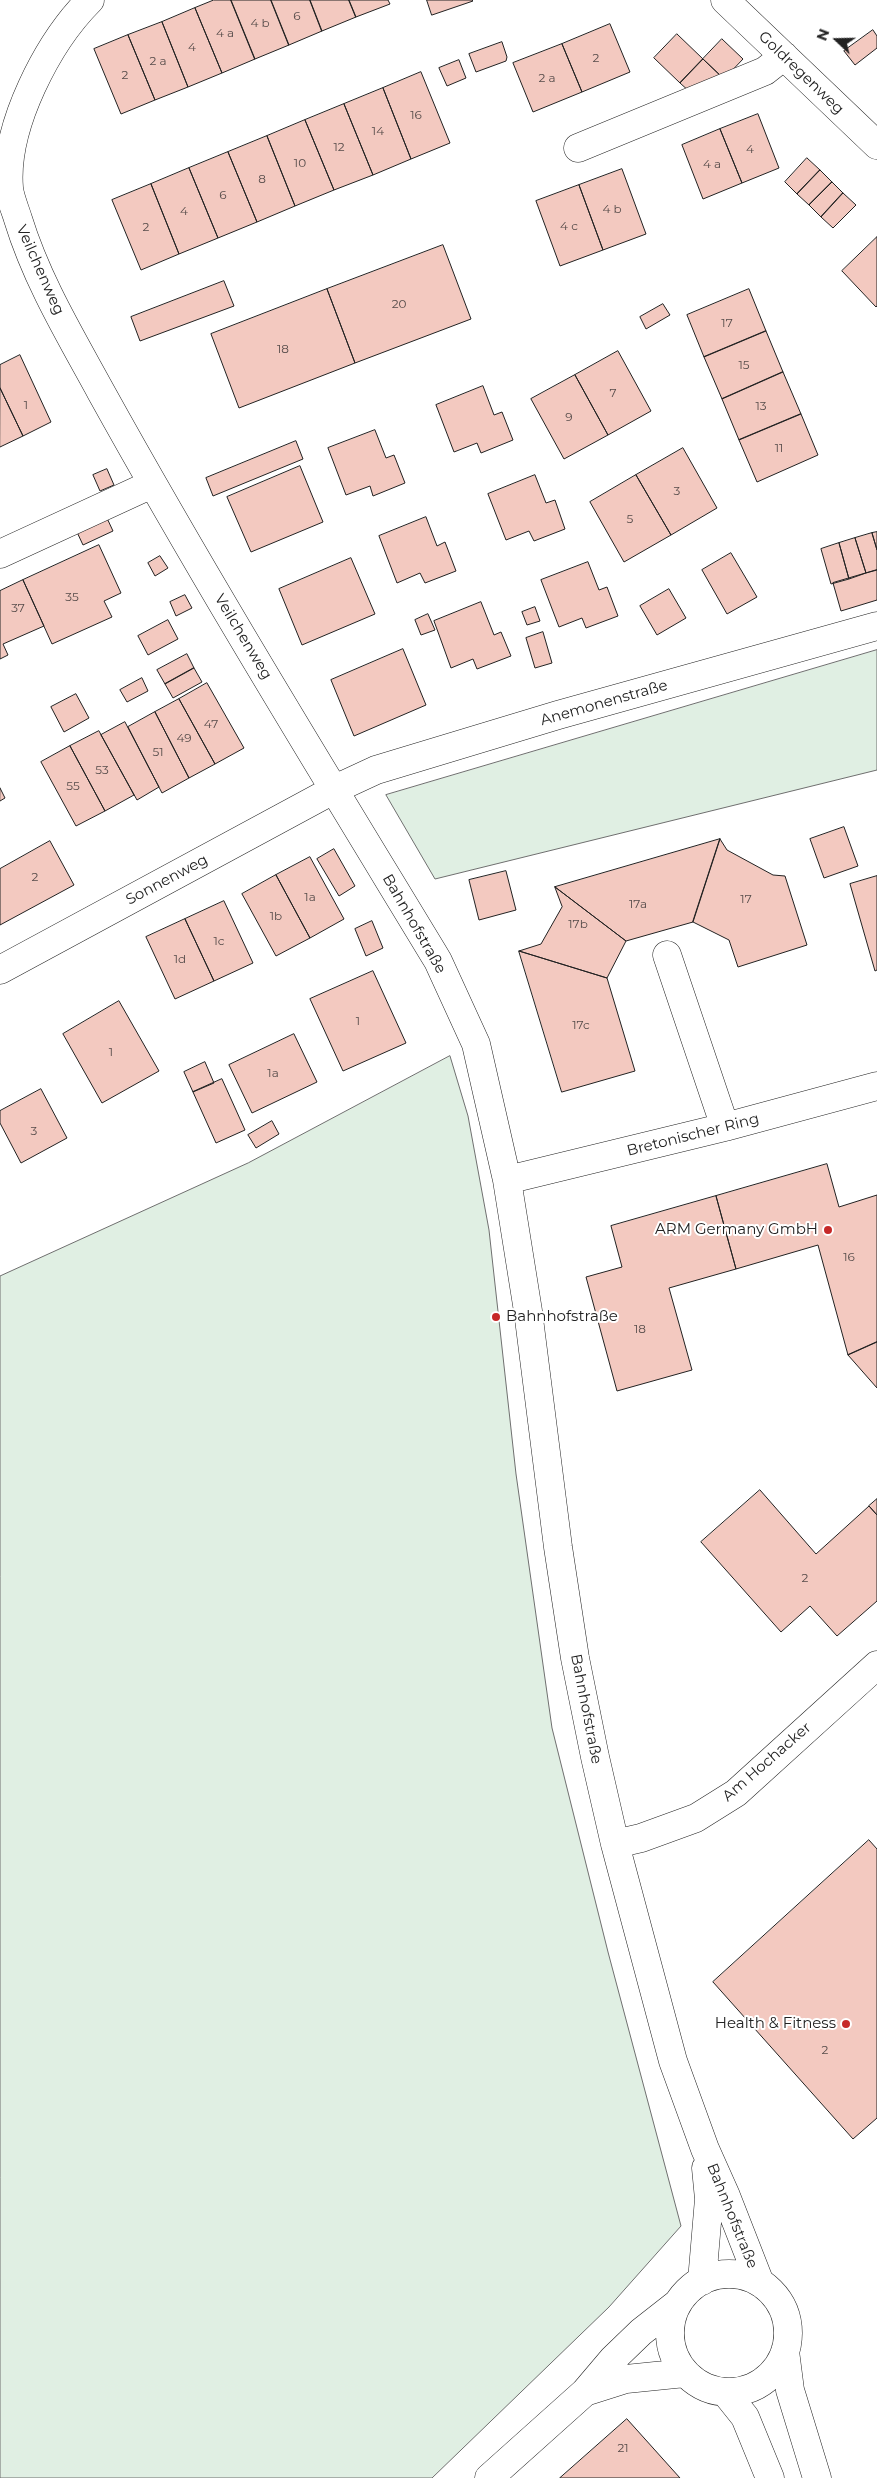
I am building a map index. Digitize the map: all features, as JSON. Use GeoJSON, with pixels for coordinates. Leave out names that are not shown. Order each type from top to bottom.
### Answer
{"type":"FeatureCollection","features":[{"type":"Feature","properties":{"kind":"street","name":"Veilchenweg"},"geometry":{"type":"LineString","coordinates":[[90,0],[56,43],[20,115],[10,164],[9,189],[24,239],[47,293],[152,484],[335,789]]}},
{"type":"Feature","properties":{"kind":"street","name":"Goldregenweg"},"geometry":{"type":"LineString","coordinates":[[725,0],[877,145]]}},
{"type":"Feature","properties":{"kind":"street"},"geometry":{"type":"LineString","coordinates":[[578,148],[765,71],[784,56]]}},
{"type":"Feature","properties":{"kind":"street"},"geometry":{"type":"LineString","coordinates":[[0,554],[152,484]]}},
{"type":"Feature","properties":{"kind":"street","name":"Anemonenstraße"},"geometry":{"type":"LineString","coordinates":[[335,789],[376,770],[529,724],[877,626]]}},
{"type":"Feature","properties":{"kind":"street","name":"Sonnenweg"},"geometry":{"type":"LineString","coordinates":[[0,970],[335,789]]}},
{"type":"Feature","properties":{"kind":"street","name":"Bahnhofstraße"},"geometry":{"type":"LineString","coordinates":[[335,789],[438,961],[459,1003],[476,1044],[508,1180],[528,1312],[558,1547],[575,1658],[595,1757],[615,1844],[673,2061],[705,2149],[726,2196],[760,2283]]}},
{"type":"Feature","properties":{"kind":"street"},"geometry":{"type":"LineString","coordinates":[[667,955],[726,1127]]}},
{"type":"Feature","properties":{"kind":"street","name":"Bretonischer Ring"},"geometry":{"type":"LineString","coordinates":[[508,1180],[726,1127],[877,1086]]}},
{"type":"Feature","properties":{"kind":"street","name":"Am Hochacker"},"geometry":{"type":"LineString","coordinates":[[615,1844],[641,1838],[696,1818],[736,1793],[877,1665]]}},
{"type":"Feature","properties":{"kind":"street","name":"Bahnhofstraße"},"geometry":{"type":"LineString","coordinates":[[702,2281],[709,2199],[705,2149]]}},
{"type":"Feature","properties":{"kind":"street","name":"Bahnhofstraße"},"geometry":{"type":"LineString","coordinates":[[731,2274],[746,2277],[760,2283],[772,2293],[787,2320],[788,2336],[779,2365],[768,2377],[755,2386],[741,2391],[725,2392],[710,2389],[685,2372],[675,2357],[670,2339],[672,2321],[678,2303],[688,2291],[702,2281],[716,2276],[731,2274]]}},
{"type":"Feature","properties":{"kind":"street"},"geometry":{"type":"LineString","coordinates":[[489,2478],[586,2392],[612,2360],[641,2332],[678,2303]]}},
{"type":"Feature","properties":{"kind":"street","name":"Bahnhofstraße"},"geometry":{"type":"LineString","coordinates":[[785,2350],[790,2390],[817,2478]]}},
{"type":"Feature","properties":{"kind":"street"},"geometry":{"type":"LineString","coordinates":[[586,2392],[626,2379],[685,2372]]}},
{"type":"Feature","properties":{"kind":"street"},"geometry":{"type":"LineString","coordinates":[[725,2392],[745,2417],[770,2478]]}},
{"type":"Feature","properties":{"kind":"green space"},"geometry":{"type":"Polygon","coordinates":[[[877,650],[877,770],[435,879],[386,795],[877,650]]]}},
{"type":"Feature","properties":{"kind":"green space"},"geometry":{"type":"Polygon","coordinates":[[[450,1056],[468,1116],[489,1230],[516,1474],[552,1728],[608,1952],[681,2226],[609,2307],[432,2478],[0,2478],[0,1276],[248,1163],[450,1056]]]}},
{"type":"Feature","properties":{"kind":"building"},"geometry":{"type":"Polygon","coordinates":[[[214,0],[231,0],[255,59],[222,73],[195,8],[214,0]]]}},
{"type":"Feature","properties":{"kind":"building"},"geometry":{"type":"Polygon","coordinates":[[[231,0],[271,0],[289,45],[255,59],[231,0]]]}},
{"type":"Feature","properties":{"kind":"building"},"geometry":{"type":"Polygon","coordinates":[[[271,0],[310,0],[322,31],[289,45],[271,0]]]}},
{"type":"Feature","properties":{"kind":"building"},"geometry":{"type":"Polygon","coordinates":[[[310,0],[349,0],[356,17],[322,31],[310,0]]]}},
{"type":"Feature","properties":{"kind":"building"},"geometry":{"type":"Polygon","coordinates":[[[349,0],[388,0],[390,4],[356,17],[349,0]]]}},
{"type":"Feature","properties":{"kind":"building"},"geometry":{"type":"Polygon","coordinates":[[[427,0],[472,0],[473,1],[432,15],[427,0]]]}},
{"type":"Feature","properties":{"kind":"building"},"geometry":{"type":"Polygon","coordinates":[[[195,8],[222,73],[188,87],[162,22],[195,8]]]}},
{"type":"Feature","properties":{"kind":"building"},"geometry":{"type":"Polygon","coordinates":[[[162,22],[188,87],[155,100],[128,35],[162,22]]]}},
{"type":"Feature","properties":{"kind":"building"},"geometry":{"type":"Polygon","coordinates":[[[610,24],[630,72],[582,92],[562,44],[610,24]]]}},
{"type":"Feature","properties":{"kind":"building"},"geometry":{"type":"Polygon","coordinates":[[[873,30],[877,36],[877,48],[855,65],[844,51],[873,30]]]}},
{"type":"Feature","properties":{"kind":"building"},"geometry":{"type":"Polygon","coordinates":[[[677,34],[703,59],[680,83],[654,58],[677,34]]]}},
{"type":"Feature","properties":{"kind":"building"},"geometry":{"type":"Polygon","coordinates":[[[128,35],[155,100],[121,114],[94,49],[128,35]]]}},
{"type":"Feature","properties":{"kind":"building"},"geometry":{"type":"Polygon","coordinates":[[[722,39],[743,59],[724,79],[703,59],[722,39]]]}},
{"type":"Feature","properties":{"kind":"building"},"geometry":{"type":"Polygon","coordinates":[[[502,42],[507,57],[506,61],[476,72],[469,54],[502,42]]]}},
{"type":"Feature","properties":{"kind":"building"},"geometry":{"type":"Polygon","coordinates":[[[562,44],[582,92],[533,112],[513,63],[562,44]]]}},
{"type":"Feature","properties":{"kind":"building"},"geometry":{"type":"Polygon","coordinates":[[[703,59],[724,79],[690,92],[680,83],[703,59]]]}},
{"type":"Feature","properties":{"kind":"building"},"geometry":{"type":"Polygon","coordinates":[[[459,60],[466,78],[447,86],[439,68],[459,60]]]}},
{"type":"Feature","properties":{"kind":"building"},"geometry":{"type":"Polygon","coordinates":[[[421,72],[450,143],[411,159],[383,88],[421,72]]]}},
{"type":"Feature","properties":{"kind":"building"},"geometry":{"type":"Polygon","coordinates":[[[383,88],[411,159],[373,175],[344,104],[383,88]]]}},
{"type":"Feature","properties":{"kind":"building"},"geometry":{"type":"Polygon","coordinates":[[[344,104],[373,175],[334,190],[305,120],[344,104]]]}},
{"type":"Feature","properties":{"kind":"building"},"geometry":{"type":"Polygon","coordinates":[[[758,114],[779,168],[742,183],[720,129],[758,114]]]}},
{"type":"Feature","properties":{"kind":"building"},"geometry":{"type":"Polygon","coordinates":[[[305,120],[334,190],[295,206],[267,136],[305,120]]]}},
{"type":"Feature","properties":{"kind":"building"},"geometry":{"type":"Polygon","coordinates":[[[720,129],[742,183],[703,199],[682,145],[720,129]]]}},
{"type":"Feature","properties":{"kind":"building"},"geometry":{"type":"Polygon","coordinates":[[[267,136],[295,206],[257,222],[228,152],[267,136]]]}},
{"type":"Feature","properties":{"kind":"building"},"geometry":{"type":"Polygon","coordinates":[[[228,152],[257,222],[218,238],[189,168],[228,152]]]}},
{"type":"Feature","properties":{"kind":"building"},"geometry":{"type":"Polygon","coordinates":[[[807,158],[820,170],[797,194],[785,182],[807,158]]]}},
{"type":"Feature","properties":{"kind":"building"},"geometry":{"type":"Polygon","coordinates":[[[189,168],[218,238],[179,254],[151,184],[189,168]]]}},
{"type":"Feature","properties":{"kind":"building"},"geometry":{"type":"Polygon","coordinates":[[[622,169],[646,234],[603,250],[579,185],[622,169]]]}},
{"type":"Feature","properties":{"kind":"building"},"geometry":{"type":"Polygon","coordinates":[[[820,170],[832,182],[809,205],[797,194],[820,170]]]}},
{"type":"Feature","properties":{"kind":"building"},"geometry":{"type":"Polygon","coordinates":[[[832,182],[843,193],[821,217],[809,205],[832,182]]]}},
{"type":"Feature","properties":{"kind":"building"},"geometry":{"type":"Polygon","coordinates":[[[151,184],[179,254],[141,270],[112,200],[151,184]]]}},
{"type":"Feature","properties":{"kind":"building"},"geometry":{"type":"Polygon","coordinates":[[[579,185],[603,250],[560,266],[536,201],[579,185]]]}},
{"type":"Feature","properties":{"kind":"building"},"geometry":{"type":"Polygon","coordinates":[[[843,193],[856,205],[833,228],[821,217],[843,193]]]}},
{"type":"Feature","properties":{"kind":"building"},"geometry":{"type":"Polygon","coordinates":[[[877,237],[877,306],[876,307],[842,271],[877,237]]]}},
{"type":"Feature","properties":{"kind":"building"},"geometry":{"type":"Polygon","coordinates":[[[443,245],[471,319],[355,363],[327,289],[443,245]]]}},
{"type":"Feature","properties":{"kind":"building"},"geometry":{"type":"Polygon","coordinates":[[[224,281],[234,306],[140,341],[131,317],[224,281]]]}},
{"type":"Feature","properties":{"kind":"building"},"geometry":{"type":"Polygon","coordinates":[[[327,289],[355,363],[239,408],[211,334],[327,289]]]}},
{"type":"Feature","properties":{"kind":"building"},"geometry":{"type":"Polygon","coordinates":[[[749,289],[766,331],[704,357],[687,315],[749,289]]]}},
{"type":"Feature","properties":{"kind":"building"},"geometry":{"type":"Polygon","coordinates":[[[663,304],[670,315],[646,329],[640,317],[663,304]]]}},
{"type":"Feature","properties":{"kind":"building"},"geometry":{"type":"Polygon","coordinates":[[[766,331],[783,372],[722,399],[704,357],[766,331]]]}},
{"type":"Feature","properties":{"kind":"building"},"geometry":{"type":"Polygon","coordinates":[[[618,351],[651,411],[608,435],[575,375],[618,351]]]}},
{"type":"Feature","properties":{"kind":"building"},"geometry":{"type":"Polygon","coordinates":[[[20,355],[51,422],[23,436],[0,388],[0,365],[20,355]]]}},
{"type":"Feature","properties":{"kind":"building"},"geometry":{"type":"Polygon","coordinates":[[[783,372],[801,414],[739,440],[722,399],[783,372]]]}},
{"type":"Feature","properties":{"kind":"building"},"geometry":{"type":"Polygon","coordinates":[[[575,375],[608,435],[564,459],[531,399],[575,375]]]}},
{"type":"Feature","properties":{"kind":"building"},"geometry":{"type":"Polygon","coordinates":[[[483,386],[494,415],[502,412],[513,440],[481,453],[477,443],[454,452],[436,405],[483,386]]]}},
{"type":"Feature","properties":{"kind":"building"},"geometry":{"type":"Polygon","coordinates":[[[0,388],[23,436],[0,447],[0,388]]]}},
{"type":"Feature","properties":{"kind":"building"},"geometry":{"type":"Polygon","coordinates":[[[801,414],[818,455],[757,482],[739,440],[801,414]]]}},
{"type":"Feature","properties":{"kind":"building"},"geometry":{"type":"Polygon","coordinates":[[[375,430],[386,458],[394,455],[405,483],[373,496],[370,486],[346,495],[328,448],[375,430]]]}},
{"type":"Feature","properties":{"kind":"building"},"geometry":{"type":"Polygon","coordinates":[[[296,441],[303,459],[213,496],[206,478],[296,441]]]}},
{"type":"Feature","properties":{"kind":"building"},"geometry":{"type":"Polygon","coordinates":[[[683,448],[717,508],[671,535],[636,475],[683,448]]]}},
{"type":"Feature","properties":{"kind":"building"},"geometry":{"type":"Polygon","coordinates":[[[300,466],[323,522],[251,552],[227,497],[300,466]]]}},
{"type":"Feature","properties":{"kind":"building"},"geometry":{"type":"Polygon","coordinates":[[[107,469],[114,485],[100,491],[93,475],[107,469]]]}},
{"type":"Feature","properties":{"kind":"building"},"geometry":{"type":"Polygon","coordinates":[[[535,475],[546,503],[555,500],[565,529],[534,541],[529,531],[506,540],[488,494],[535,475]]]}},
{"type":"Feature","properties":{"kind":"building"},"geometry":{"type":"Polygon","coordinates":[[[636,475],[671,535],[624,562],[590,502],[636,475]]]}},
{"type":"Feature","properties":{"kind":"building"},"geometry":{"type":"Polygon","coordinates":[[[106,516],[113,531],[83,545],[76,530],[106,516]]]}},
{"type":"Feature","properties":{"kind":"building"},"geometry":{"type":"Polygon","coordinates":[[[426,517],[437,546],[445,542],[456,571],[425,583],[420,573],[397,583],[379,536],[426,517]]]}},
{"type":"Feature","properties":{"kind":"building"},"geometry":{"type":"Polygon","coordinates":[[[877,532],[877,550],[872,533],[877,532]]]}},
{"type":"Feature","properties":{"kind":"building"},"geometry":{"type":"Polygon","coordinates":[[[872,533],[877,550],[877,570],[866,573],[855,538],[872,533]]]}},
{"type":"Feature","properties":{"kind":"building"},"geometry":{"type":"Polygon","coordinates":[[[855,538],[866,573],[849,579],[839,543],[855,538]]]}},
{"type":"Feature","properties":{"kind":"building"},"geometry":{"type":"Polygon","coordinates":[[[839,543],[849,579],[831,584],[821,549],[839,543]]]}},
{"type":"Feature","properties":{"kind":"building"},"geometry":{"type":"Polygon","coordinates":[[[99,545],[121,593],[104,601],[112,617],[52,644],[23,580],[99,545]]]}},
{"type":"Feature","properties":{"kind":"building"},"geometry":{"type":"Polygon","coordinates":[[[731,553],[757,597],[727,614],[702,570],[731,553]]]}},
{"type":"Feature","properties":{"kind":"building"},"geometry":{"type":"Polygon","coordinates":[[[160,556],[168,568],[155,576],[148,563],[160,556]]]}},
{"type":"Feature","properties":{"kind":"building"},"geometry":{"type":"Polygon","coordinates":[[[351,558],[375,614],[302,645],[279,589],[351,558]]]}},
{"type":"Feature","properties":{"kind":"building"},"geometry":{"type":"Polygon","coordinates":[[[588,562],[599,590],[607,587],[618,616],[586,628],[582,618],[559,627],[541,580],[588,562]]]}},
{"type":"Feature","properties":{"kind":"building"},"geometry":{"type":"Polygon","coordinates":[[[877,570],[877,600],[841,611],[833,583],[877,570]]]}},
{"type":"Feature","properties":{"kind":"building"},"geometry":{"type":"Polygon","coordinates":[[[23,580],[44,626],[3,644],[8,655],[0,659],[0,591],[23,580]]]}},
{"type":"Feature","properties":{"kind":"building"},"geometry":{"type":"Polygon","coordinates":[[[669,589],[686,618],[657,635],[640,606],[669,589]]]}},
{"type":"Feature","properties":{"kind":"building"},"geometry":{"type":"Polygon","coordinates":[[[185,595],[192,608],[176,616],[170,602],[185,595]]]}},
{"type":"Feature","properties":{"kind":"building"},"geometry":{"type":"Polygon","coordinates":[[[481,602],[494,635],[501,632],[511,656],[477,669],[473,659],[451,668],[434,621],[481,602]]]}},
{"type":"Feature","properties":{"kind":"building"},"geometry":{"type":"Polygon","coordinates":[[[535,607],[540,621],[527,625],[522,612],[535,607]]]}},
{"type":"Feature","properties":{"kind":"building"},"geometry":{"type":"Polygon","coordinates":[[[428,614],[435,630],[421,635],[415,620],[428,614]]]}},
{"type":"Feature","properties":{"kind":"building"},"geometry":{"type":"Polygon","coordinates":[[[168,620],[178,639],[148,655],[138,636],[168,620]]]}},
{"type":"Feature","properties":{"kind":"building"},"geometry":{"type":"Polygon","coordinates":[[[543,632],[552,663],[535,668],[526,638],[543,632]]]}},
{"type":"Feature","properties":{"kind":"building"},"geometry":{"type":"Polygon","coordinates":[[[403,649],[426,705],[354,736],[331,680],[403,649]]]}},
{"type":"Feature","properties":{"kind":"building"},"geometry":{"type":"Polygon","coordinates":[[[187,654],[194,668],[165,684],[157,670],[187,654]]]}},
{"type":"Feature","properties":{"kind":"building"},"geometry":{"type":"Polygon","coordinates":[[[194,668],[202,682],[173,698],[165,684],[194,668]]]}},
{"type":"Feature","properties":{"kind":"building"},"geometry":{"type":"Polygon","coordinates":[[[142,678],[148,691],[127,702],[120,690],[142,678]]]}},
{"type":"Feature","properties":{"kind":"building"},"geometry":{"type":"Polygon","coordinates":[[[207,683],[244,748],[215,764],[179,699],[207,683]]]}},
{"type":"Feature","properties":{"kind":"building"},"geometry":{"type":"Polygon","coordinates":[[[76,694],[89,718],[64,732],[51,707],[76,694]]]}},
{"type":"Feature","properties":{"kind":"building"},"geometry":{"type":"Polygon","coordinates":[[[179,699],[215,764],[189,778],[155,712],[179,699]]]}},
{"type":"Feature","properties":{"kind":"building"},"geometry":{"type":"Polygon","coordinates":[[[155,712],[189,778],[162,793],[128,727],[155,712]]]}},
{"type":"Feature","properties":{"kind":"building"},"geometry":{"type":"Polygon","coordinates":[[[125,722],[159,787],[137,800],[101,735],[125,722]]]}},
{"type":"Feature","properties":{"kind":"building"},"geometry":{"type":"Polygon","coordinates":[[[99,731],[134,795],[105,811],[70,746],[99,731]]]}},
{"type":"Feature","properties":{"kind":"building"},"geometry":{"type":"Polygon","coordinates":[[[70,746],[105,811],[76,826],[41,762],[70,746]]]}},
{"type":"Feature","properties":{"kind":"building"},"geometry":{"type":"Polygon","coordinates":[[[0,788],[5,798],[0,801],[0,788]]]}},
{"type":"Feature","properties":{"kind":"building"},"geometry":{"type":"Polygon","coordinates":[[[844,827],[858,866],[824,878],[810,839],[844,827]]]}},
{"type":"Feature","properties":{"kind":"building"},"geometry":{"type":"Polygon","coordinates":[[[720,839],[727,850],[773,875],[785,876],[807,945],[738,967],[729,940],[693,922],[720,839]]]}},
{"type":"Feature","properties":{"kind":"building"},"geometry":{"type":"Polygon","coordinates":[[[720,839],[693,922],[626,941],[555,887],[720,839]]]}},
{"type":"Feature","properties":{"kind":"building"},"geometry":{"type":"Polygon","coordinates":[[[50,841],[74,885],[0,925],[0,869],[50,841]]]}},
{"type":"Feature","properties":{"kind":"building"},"geometry":{"type":"Polygon","coordinates":[[[334,849],[355,886],[339,896],[317,859],[334,849]]]}},
{"type":"Feature","properties":{"kind":"building"},"geometry":{"type":"Polygon","coordinates":[[[310,857],[344,919],[310,938],[276,875],[310,857]]]}},
{"type":"Feature","properties":{"kind":"building"},"geometry":{"type":"Polygon","coordinates":[[[506,871],[516,910],[479,920],[469,880],[506,871]]]}},
{"type":"Feature","properties":{"kind":"building"},"geometry":{"type":"Polygon","coordinates":[[[276,875],[310,938],[276,956],[242,894],[276,875]]]}},
{"type":"Feature","properties":{"kind":"building"},"geometry":{"type":"Polygon","coordinates":[[[877,876],[877,970],[875,971],[850,884],[877,876]]]}},
{"type":"Feature","properties":{"kind":"building"},"geometry":{"type":"Polygon","coordinates":[[[555,887],[626,941],[607,978],[519,951],[541,944],[562,907],[555,887]]]}},
{"type":"Feature","properties":{"kind":"building"},"geometry":{"type":"Polygon","coordinates":[[[224,901],[253,963],[214,981],[185,919],[224,901]]]}},
{"type":"Feature","properties":{"kind":"building"},"geometry":{"type":"Polygon","coordinates":[[[185,919],[214,981],[175,999],[146,937],[185,919]]]}},
{"type":"Feature","properties":{"kind":"building"},"geometry":{"type":"Polygon","coordinates":[[[372,921],[383,948],[366,956],[355,929],[372,921]]]}},
{"type":"Feature","properties":{"kind":"building"},"geometry":{"type":"Polygon","coordinates":[[[519,951],[607,978],[635,1071],[562,1092],[519,951]]]}},
{"type":"Feature","properties":{"kind":"building"},"geometry":{"type":"Polygon","coordinates":[[[373,971],[406,1043],[343,1071],[310,999],[373,971]]]}},
{"type":"Feature","properties":{"kind":"building"},"geometry":{"type":"Polygon","coordinates":[[[119,1001],[159,1071],[102,1103],[63,1034],[119,1001]]]}},
{"type":"Feature","properties":{"kind":"building"},"geometry":{"type":"Polygon","coordinates":[[[294,1034],[317,1082],[252,1113],[229,1065],[294,1034]]]}},
{"type":"Feature","properties":{"kind":"building"},"geometry":{"type":"Polygon","coordinates":[[[205,1062],[214,1083],[193,1092],[184,1072],[205,1062]]]}},
{"type":"Feature","properties":{"kind":"building"},"geometry":{"type":"Polygon","coordinates":[[[222,1079],[245,1130],[216,1143],[193,1092],[222,1079]]]}},
{"type":"Feature","properties":{"kind":"building"},"geometry":{"type":"Polygon","coordinates":[[[41,1089],[67,1138],[21,1163],[0,1123],[0,1111],[41,1089]]]}},
{"type":"Feature","properties":{"kind":"building"},"geometry":{"type":"Polygon","coordinates":[[[272,1121],[279,1134],[256,1148],[248,1135],[272,1121]]]}},
{"type":"Feature","properties":{"kind":"building"},"geometry":{"type":"Polygon","coordinates":[[[827,1164],[839,1207],[877,1195],[877,1342],[848,1355],[818,1245],[736,1269],[716,1196],[827,1164]]]}},
{"type":"Feature","properties":{"kind":"building"},"geometry":{"type":"Polygon","coordinates":[[[716,1196],[736,1269],[669,1288],[692,1370],[617,1391],[586,1277],[622,1267],[611,1226],[716,1196]]]}},
{"type":"Feature","properties":{"kind":"building"},"geometry":{"type":"Polygon","coordinates":[[[877,1342],[877,1388],[848,1355],[877,1342]]]}},
{"type":"Feature","properties":{"kind":"building"},"geometry":{"type":"Polygon","coordinates":[[[760,1490],[816,1554],[869,1506],[877,1515],[877,1601],[837,1636],[810,1606],[781,1632],[701,1542],[760,1490]]]}},
{"type":"Feature","properties":{"kind":"building"},"geometry":{"type":"Polygon","coordinates":[[[877,1499],[877,1515],[869,1506],[877,1499]]]}},
{"type":"Feature","properties":{"kind":"building"},"geometry":{"type":"Polygon","coordinates":[[[869,1840],[877,1849],[877,2118],[853,2139],[713,1982],[869,1840]]]}},
{"type":"Feature","properties":{"kind":"building"},"geometry":{"type":"Polygon","coordinates":[[[627,2419],[680,2478],[560,2478],[627,2419]]]}},
{"type":"Feature","properties":{"kind":"place","name":"ARM Germany GmbH"},"geometry":{"type":"Point","coordinates":[828,1230]}},
{"type":"Feature","properties":{"kind":"place","name":"Bahnhofstraße"},"geometry":{"type":"Point","coordinates":[496,1317]}},
{"type":"Feature","properties":{"kind":"place","name":"Health & Fitness"},"geometry":{"type":"Point","coordinates":[846,2024]}}]}
